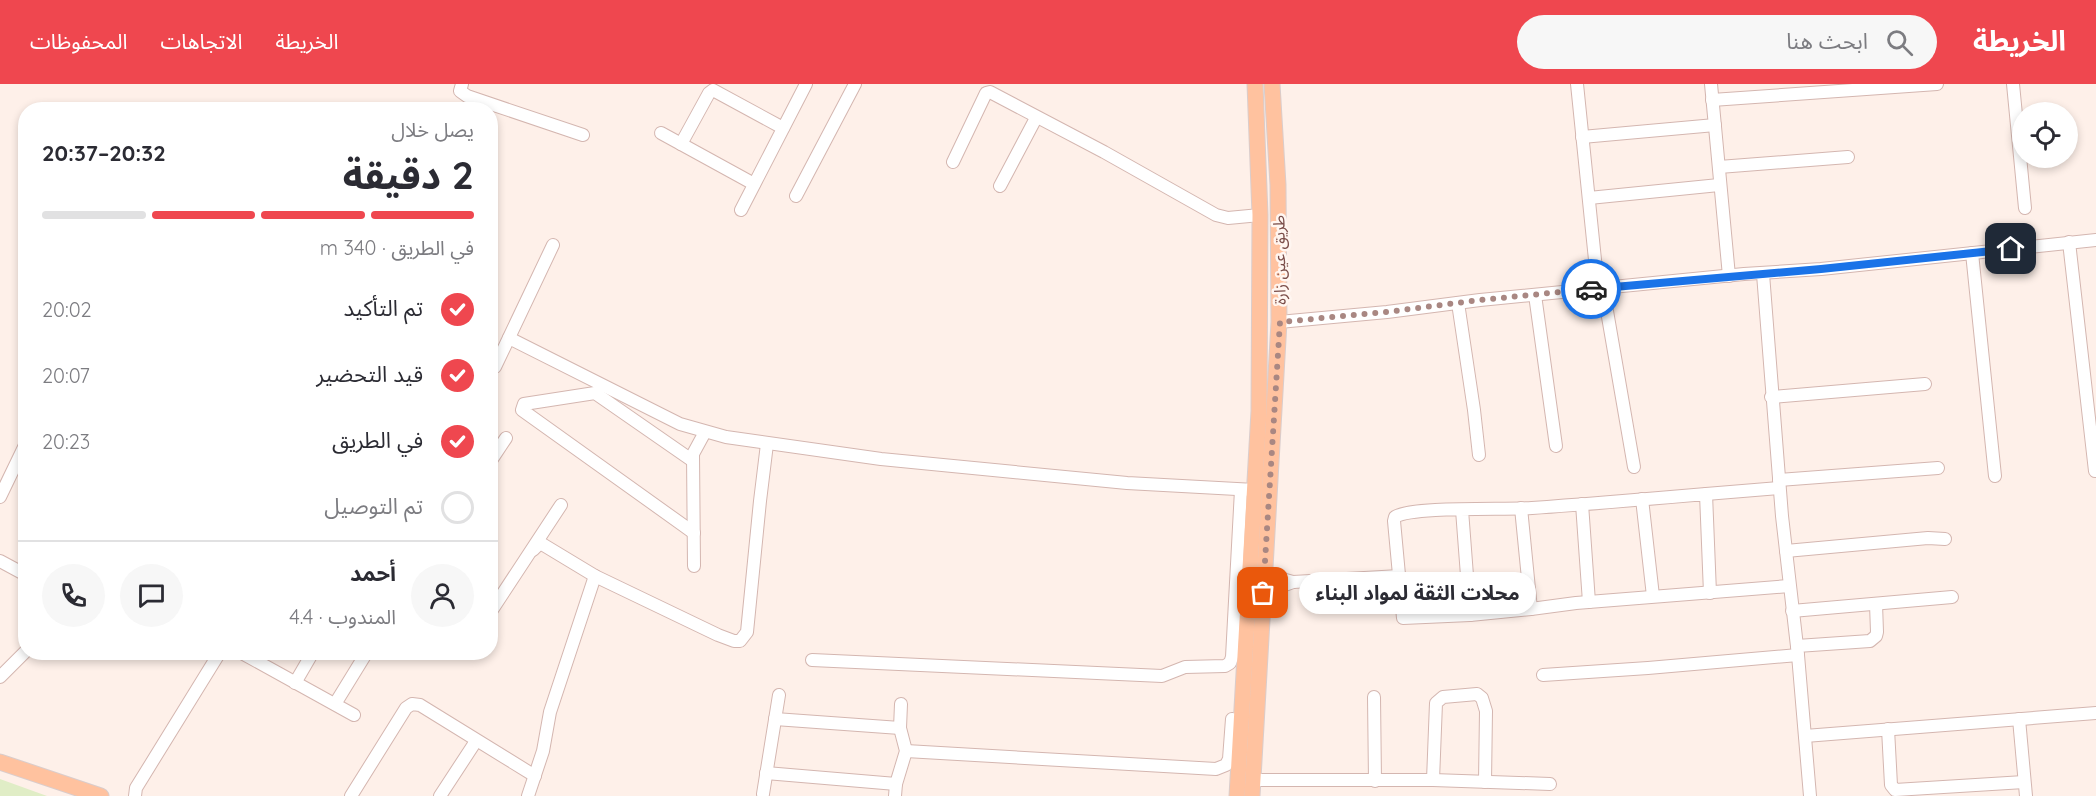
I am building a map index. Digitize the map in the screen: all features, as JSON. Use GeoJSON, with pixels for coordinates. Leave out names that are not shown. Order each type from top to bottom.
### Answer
{"type":"FeatureCollection","features":[{"type":"Feature","properties":{"kind":"main road","name":"طريق عين زارة"},"geometry":{"type":"LineString","coordinates":[[1237,796],[1248,490],[1260,382],[1260,215],[1255,84]]}},
{"type":"Feature","properties":{"kind":"main road","name":"طريق عين زارة"},"geometry":{"type":"LineString","coordinates":[[1252,788],[1280,322],[1278,185],[1272,84]]}},
{"type":"Feature","properties":{"kind":"main road"},"geometry":{"type":"LineString","coordinates":[[0,762],[101,796]]}},
{"type":"Feature","properties":{"kind":"street"},"geometry":{"type":"LineString","coordinates":[[462,84],[460,91],[485,102]]}},
{"type":"Feature","properties":{"kind":"street"},"geometry":{"type":"LineString","coordinates":[[741,210],[806,84]]}},
{"type":"Feature","properties":{"kind":"street"},"geometry":{"type":"LineString","coordinates":[[796,196],[855,84]]}},
{"type":"Feature","properties":{"kind":"street"},"geometry":{"type":"LineString","coordinates":[[1577,84],[1600,288],[1634,467]]}},
{"type":"Feature","properties":{"kind":"street"},"geometry":{"type":"LineString","coordinates":[[1711,84],[1729,276]]}},
{"type":"Feature","properties":{"kind":"street"},"geometry":{"type":"LineString","coordinates":[[1712,100],[1937,84]]}},
{"type":"Feature","properties":{"kind":"street"},"geometry":{"type":"LineString","coordinates":[[2013,84],[2025,208]]}},
{"type":"Feature","properties":{"kind":"street"},"geometry":{"type":"LineString","coordinates":[[681,144],[712,90],[783,128]]}},
{"type":"Feature","properties":{"kind":"street"},"geometry":{"type":"LineString","coordinates":[[953,162],[986,93],[993,93],[1216,215],[1228,218],[1260,215]]}},
{"type":"Feature","properties":{"kind":"street"},"geometry":{"type":"LineString","coordinates":[[498,106],[584,135]]}},
{"type":"Feature","properties":{"kind":"street"},"geometry":{"type":"LineString","coordinates":[[1000,186],[1036,117]]}},
{"type":"Feature","properties":{"kind":"street"},"geometry":{"type":"LineString","coordinates":[[1582,137],[1715,125]]}},
{"type":"Feature","properties":{"kind":"street"},"geometry":{"type":"LineString","coordinates":[[661,133],[754,184]]}},
{"type":"Feature","properties":{"kind":"street"},"geometry":{"type":"LineString","coordinates":[[1719,167],[1848,157]]}},
{"type":"Feature","properties":{"kind":"street"},"geometry":{"type":"LineString","coordinates":[[1589,198],[1719,185]]}},
{"type":"Feature","properties":{"kind":"street"},"geometry":{"type":"LineString","coordinates":[[1280,322],[1600,288],[2096,240]]}},
{"type":"Feature","properties":{"kind":"street"},"geometry":{"type":"LineString","coordinates":[[2069,242],[2094,471]]}},
{"type":"Feature","properties":{"kind":"street"},"geometry":{"type":"LineString","coordinates":[[498,361],[553,245]]}},
{"type":"Feature","properties":{"kind":"street"},"geometry":{"type":"LineString","coordinates":[[1972,253],[1995,476]]}},
{"type":"Feature","properties":{"kind":"street"},"geometry":{"type":"LineString","coordinates":[[1763,274],[1771,397],[1797,651],[1809,796]]}},
{"type":"Feature","properties":{"kind":"street"},"geometry":{"type":"LineString","coordinates":[[1535,295],[1556,446]]}},
{"type":"Feature","properties":{"kind":"street"},"geometry":{"type":"LineString","coordinates":[[1458,303],[1479,455]]}},
{"type":"Feature","properties":{"kind":"street"},"geometry":{"type":"LineString","coordinates":[[509,338],[680,424],[705,432],[767,444],[881,459],[1103,481],[1248,490],[1232,657],[1230,663],[1225,666],[1185,667],[1162,676],[812,660]]}},
{"type":"Feature","properties":{"kind":"street"},"geometry":{"type":"LineString","coordinates":[[1771,397],[1925,384]]}},
{"type":"Feature","properties":{"kind":"street"},"geometry":{"type":"LineString","coordinates":[[693,461],[595,393],[524,404],[522,410],[694,533]]}},
{"type":"Feature","properties":{"kind":"street"},"geometry":{"type":"LineString","coordinates":[[694,566],[693,454],[705,432]]}},
{"type":"Feature","properties":{"kind":"street"},"geometry":{"type":"LineString","coordinates":[[498,450],[506,438]]}},
{"type":"Feature","properties":{"kind":"street"},"geometry":{"type":"LineString","coordinates":[[533,550],[542,544],[595,576],[718,635],[740,641],[747,632],[767,444]]}},
{"type":"Feature","properties":{"kind":"street"},"geometry":{"type":"LineString","coordinates":[[0,497],[18,460]]}},
{"type":"Feature","properties":{"kind":"street"},"geometry":{"type":"LineString","coordinates":[[1789,586],[1589,602],[1470,615],[1403,618],[1395,544],[1395,517],[1407,513],[1521,508],[1706,494],[1779,484],[1938,468]]}},
{"type":"Feature","properties":{"kind":"street"},"geometry":{"type":"LineString","coordinates":[[1706,494],[1710,593]]}},
{"type":"Feature","properties":{"kind":"street"},"geometry":{"type":"LineString","coordinates":[[1642,499],[1653,597]]}},
{"type":"Feature","properties":{"kind":"street"},"geometry":{"type":"LineString","coordinates":[[1582,504],[1589,602]]}},
{"type":"Feature","properties":{"kind":"street"},"geometry":{"type":"LineString","coordinates":[[498,601],[561,505]]}},
{"type":"Feature","properties":{"kind":"street"},"geometry":{"type":"LineString","coordinates":[[1521,508],[1531,609]]}},
{"type":"Feature","properties":{"kind":"street"},"geometry":{"type":"LineString","coordinates":[[1462,510],[1470,615]]}},
{"type":"Feature","properties":{"kind":"street"},"geometry":{"type":"LineString","coordinates":[[1786,550],[1929,538],[1945,539]]}},
{"type":"Feature","properties":{"kind":"street"},"geometry":{"type":"LineString","coordinates":[[0,561],[18,571]]}},
{"type":"Feature","properties":{"kind":"street"},"geometry":{"type":"LineString","coordinates":[[1264,574],[1293,582]]}},
{"type":"Feature","properties":{"kind":"street"},"geometry":{"type":"LineString","coordinates":[[528,796],[543,751],[550,711],[595,576]]}},
{"type":"Feature","properties":{"kind":"street"},"geometry":{"type":"LineString","coordinates":[[1263,593],[1293,582],[1400,576]]}},
{"type":"Feature","properties":{"kind":"street"},"geometry":{"type":"LineString","coordinates":[[1792,610],[1952,597]]}},
{"type":"Feature","properties":{"kind":"street"},"geometry":{"type":"LineString","coordinates":[[1543,675],[1648,668],[1870,641],[1877,632],[1876,604]]}},
{"type":"Feature","properties":{"kind":"street"},"geometry":{"type":"LineString","coordinates":[[0,676],[18,659]]}},
{"type":"Feature","properties":{"kind":"street"},"geometry":{"type":"LineString","coordinates":[[135,796],[136,788],[215,660]]}},
{"type":"Feature","properties":{"kind":"street"},"geometry":{"type":"LineString","coordinates":[[254,660],[354,715]]}},
{"type":"Feature","properties":{"kind":"street"},"geometry":{"type":"LineString","coordinates":[[295,683],[308,660]]}},
{"type":"Feature","properties":{"kind":"street"},"geometry":{"type":"LineString","coordinates":[[335,704],[362,660]]}},
{"type":"Feature","properties":{"kind":"street"},"geometry":{"type":"LineString","coordinates":[[1433,780],[1436,703],[1443,697],[1477,694],[1482,698],[1486,711],[1485,782]]}},
{"type":"Feature","properties":{"kind":"street"},"geometry":{"type":"LineString","coordinates":[[763,794],[779,695]]}},
{"type":"Feature","properties":{"kind":"street"},"geometry":{"type":"LineString","coordinates":[[1374,697],[1375,781]]}},
{"type":"Feature","properties":{"kind":"street"},"geometry":{"type":"LineString","coordinates":[[351,796],[406,708],[412,704],[420,705],[535,776]]}},
{"type":"Feature","properties":{"kind":"street"},"geometry":{"type":"LineString","coordinates":[[766,773],[896,790],[906,751],[900,728],[901,704]]}},
{"type":"Feature","properties":{"kind":"street"},"geometry":{"type":"LineString","coordinates":[[1805,736],[2096,713]]}},
{"type":"Feature","properties":{"kind":"street"},"geometry":{"type":"LineString","coordinates":[[775,719],[900,728]]}},
{"type":"Feature","properties":{"kind":"street"},"geometry":{"type":"LineString","coordinates":[[906,751],[1216,769],[1223,767],[1229,759],[1232,719]]}},
{"type":"Feature","properties":{"kind":"street"},"geometry":{"type":"LineString","coordinates":[[2019,719],[2026,796]]}},
{"type":"Feature","properties":{"kind":"street"},"geometry":{"type":"LineString","coordinates":[[1888,729],[1891,785],[1895,790],[2024,782]]}},
{"type":"Feature","properties":{"kind":"street"},"geometry":{"type":"LineString","coordinates":[[440,796],[476,741]]}},
{"type":"Feature","properties":{"kind":"street"},"geometry":{"type":"LineString","coordinates":[[1252,788],[1433,780],[1550,784]]}},
{"type":"Feature","properties":{"kind":"green space"},"geometry":{"type":"Polygon","coordinates":[[[0,779],[47,796],[0,796],[0,779]]]}},
{"type":"Feature","properties":{"kind":"way so far"},"geometry":{"type":"LineString","coordinates":[[1263,593],[1280,322],[1591,289]]}},
{"type":"Feature","properties":{"kind":"place","name":"محلات الثقة لمواد البناء"},"geometry":{"type":"Point","coordinates":[1263,593]}},
{"type":"Feature","properties":{"kind":"route"},"geometry":{"type":"LineString","coordinates":[[1591,289],[1744,274],[1770,274],[2011,249]]}}]}
